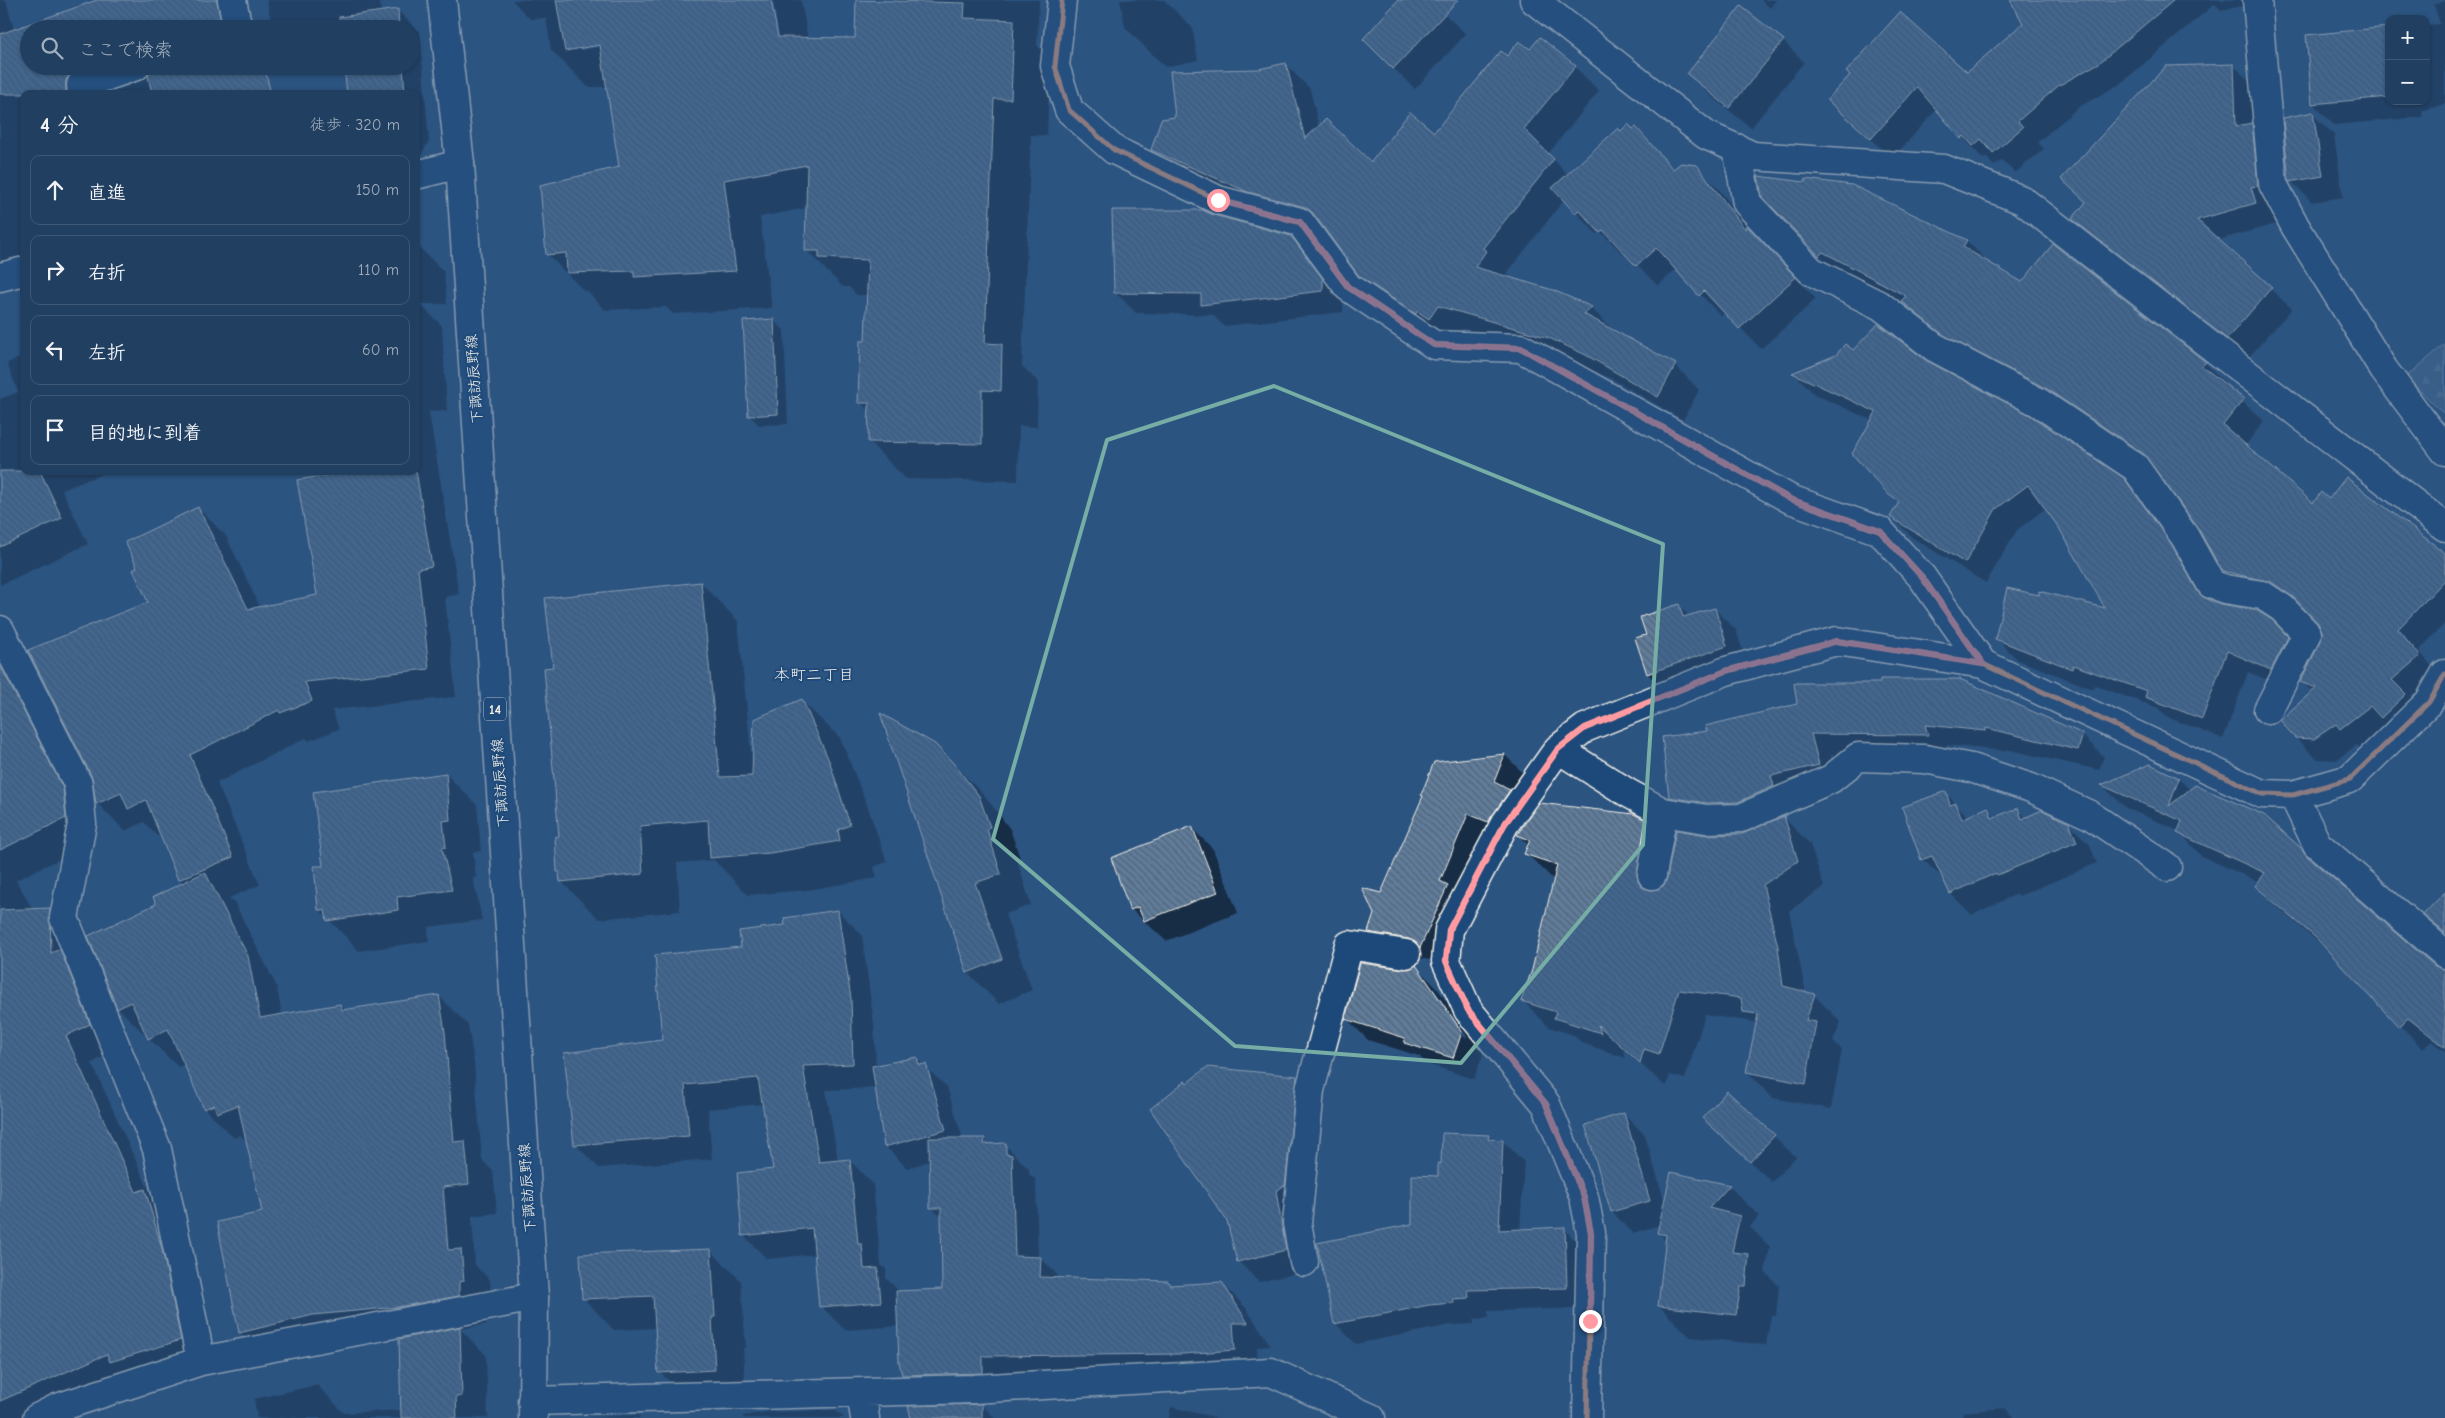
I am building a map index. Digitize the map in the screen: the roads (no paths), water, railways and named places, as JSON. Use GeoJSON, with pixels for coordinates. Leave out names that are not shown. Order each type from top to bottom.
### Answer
{"type":"FeatureCollection","features":[{"type":"Feature","properties":{"kind":"street"},"geometry":{"type":"LineString","coordinates":[[232,0],[236,20]]}},
{"type":"Feature","properties":{"kind":"street","name":"下諏訪辰野線"},"geometry":{"type":"LineString","coordinates":[[442,0],[460,164],[534,1296],[533,1410]]}},
{"type":"Feature","properties":{"kind":"street"},"geometry":{"type":"LineString","coordinates":[[1062,0],[1055,66],[1069,110],[1114,150],[1218,200],[1300,222],[1348,287],[1434,345],[1521,348],[1790,499],[1880,531],[1922,577],[1983,664]]}},
{"type":"Feature","properties":{"kind":"street"},"geometry":{"type":"LineString","coordinates":[[1534,0],[1706,135],[1754,156],[1944,169],[2022,200],[2445,527]]}},
{"type":"Feature","properties":{"kind":"street"},"geometry":{"type":"LineString","coordinates":[[2257,0],[2273,184],[2295,226],[2384,370],[2445,451]]}},
{"type":"Feature","properties":{"kind":"street"},"geometry":{"type":"LineString","coordinates":[[82,90],[81,85],[110,75]]}},
{"type":"Feature","properties":{"kind":"street"},"geometry":{"type":"LineString","coordinates":[[1737,148],[1747,203],[1811,271],[1881,306],[1934,347],[2038,402],[2135,467],[2185,537],[2212,584],[2225,589],[2262,595],[2282,608],[2307,634],[2268,710]]}},
{"type":"Feature","properties":{"kind":"street"},"geometry":{"type":"LineString","coordinates":[[420,174],[460,164]]}},
{"type":"Feature","properties":{"kind":"street"},"geometry":{"type":"LineString","coordinates":[[0,277],[20,272]]}},
{"type":"Feature","properties":{"kind":"street"},"geometry":{"type":"LineString","coordinates":[[0,630],[78,784],[82,824],[64,918],[157,1149],[201,1362]]}},
{"type":"Feature","properties":{"kind":"street"},"geometry":{"type":"LineString","coordinates":[[1426,958],[1449,930],[1504,825],[1558,749],[1585,728],[1726,671],[1837,641],[1983,664],[2262,794],[2293,795],[2350,779],[2428,702],[2445,674]]}},
{"type":"Feature","properties":{"kind":"street"},"geometry":{"type":"LineString","coordinates":[[1558,749],[1663,812],[1706,819],[1741,818],[1831,779],[1858,757],[1924,759],[1971,768],[2031,788],[2090,815],[2167,867]]}},
{"type":"Feature","properties":{"kind":"street"},"geometry":{"type":"LineString","coordinates":[[2293,795],[2317,844],[2445,954]]}},
{"type":"Feature","properties":{"kind":"street"},"geometry":{"type":"LineString","coordinates":[[1652,875],[1663,812]]}},
{"type":"Feature","properties":{"kind":"street"},"geometry":{"type":"LineString","coordinates":[[1304,1262],[1297,1223],[1310,1090],[1349,945],[1426,958],[1546,1104],[1584,1197],[1591,1233],[1587,1418]]}},
{"type":"Feature","properties":{"kind":"street"},"geometry":{"type":"LineString","coordinates":[[37,1418],[57,1408],[201,1362],[534,1296]]}},
{"type":"Feature","properties":{"kind":"street"},"geometry":{"type":"LineString","coordinates":[[533,1410],[863,1405],[973,1389],[1271,1372],[1362,1416]]}},
{"type":"Feature","properties":{"kind":"district","name":"本町二丁目"},"geometry":{"type":"Point","coordinates":[814,675]}}]}
